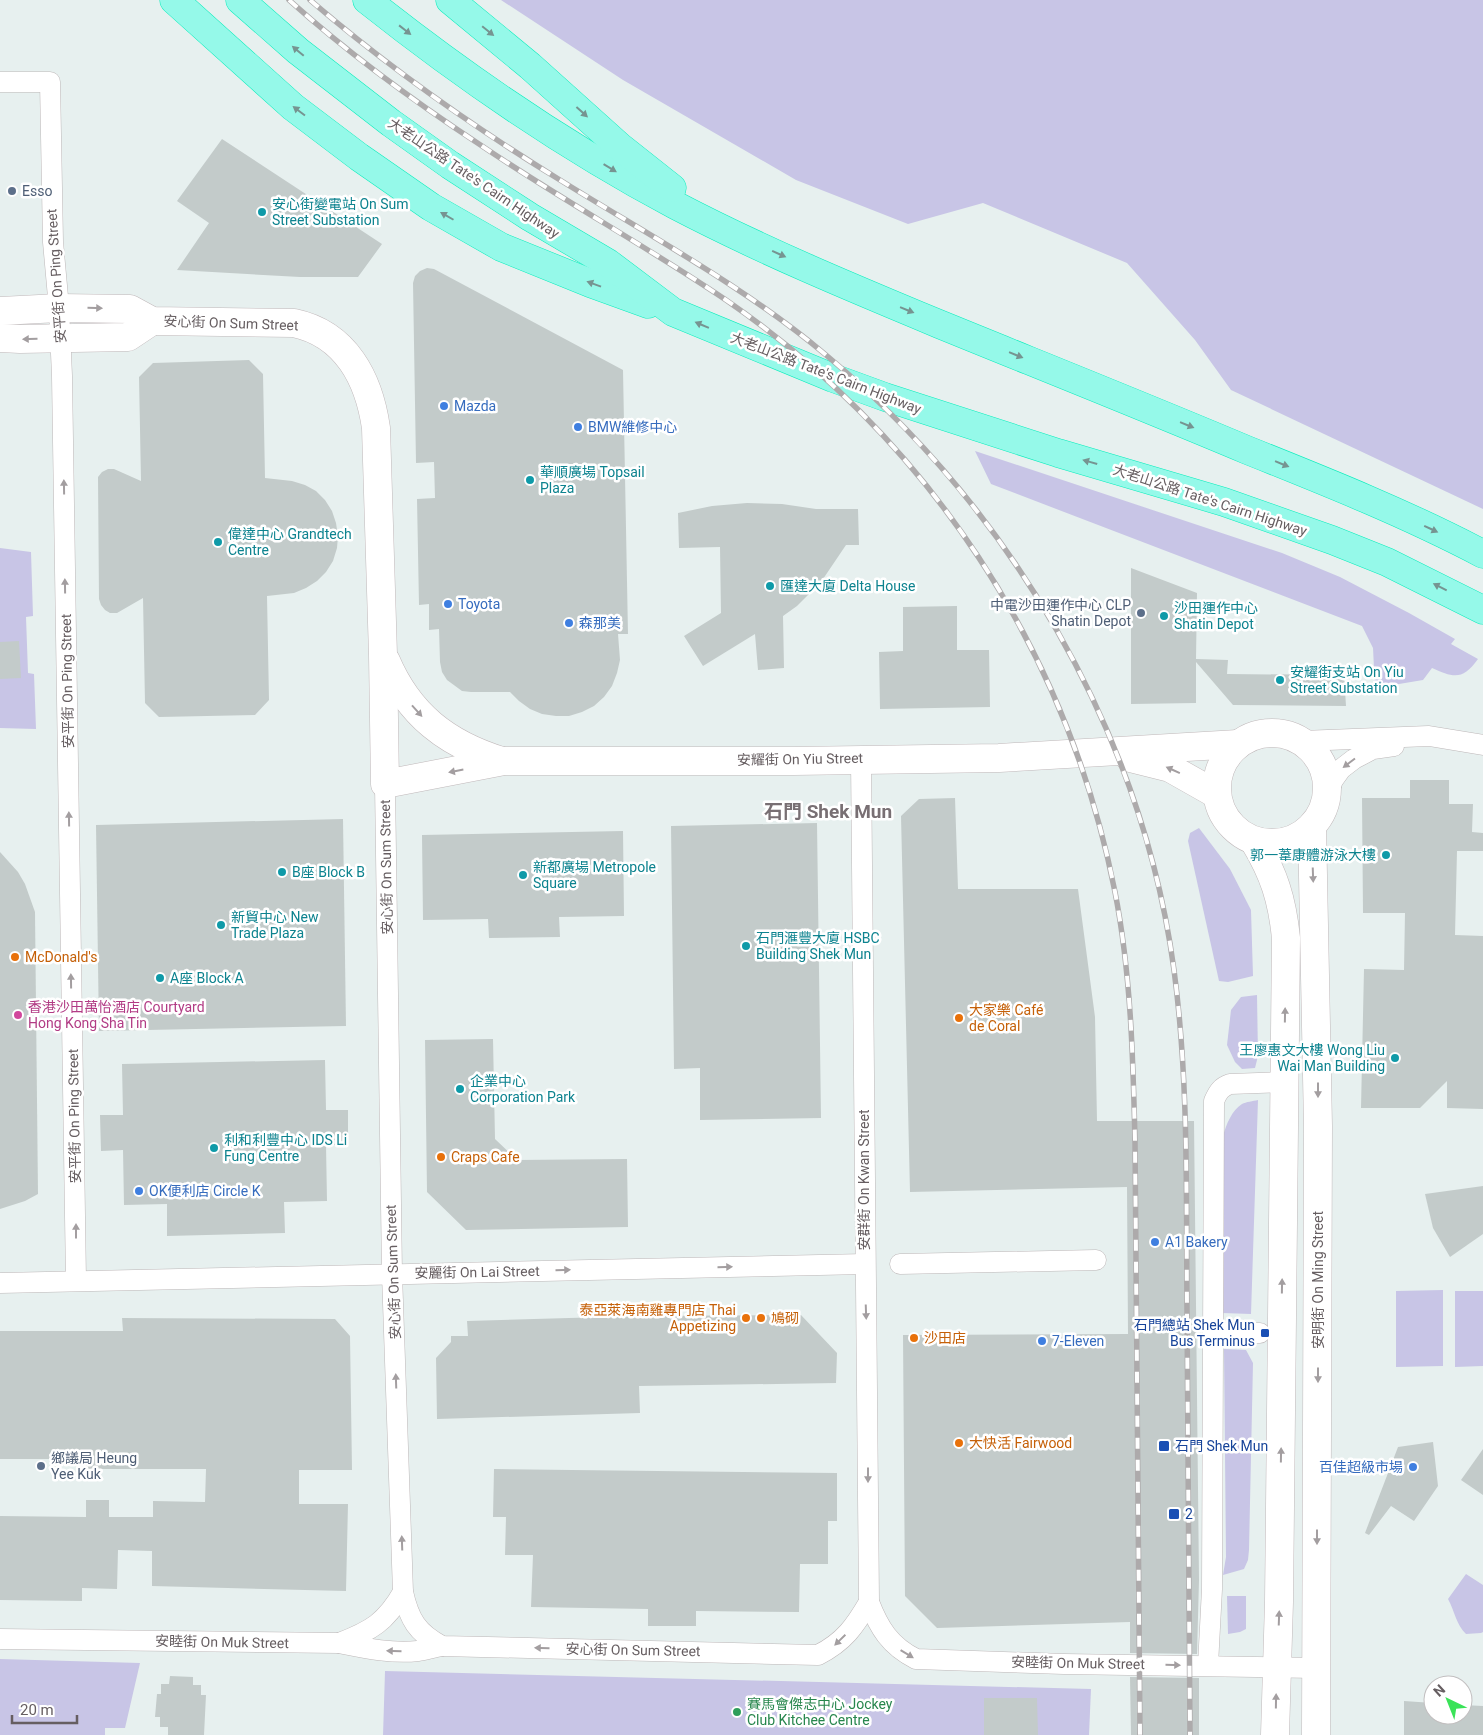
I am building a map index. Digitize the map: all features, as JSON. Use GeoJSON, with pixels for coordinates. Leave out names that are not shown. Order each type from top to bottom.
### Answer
{"type":"FeatureCollection","features":[{"type":"Feature","properties":{"kind":"highway"},"geometry":{"type":"LineString","coordinates":[[174,0],[293,107],[431,207],[501,247],[590,283],[673,312]]}},
{"type":"Feature","properties":{"kind":"highway","name":"大老山公路 Tate's Cairn Highway"},"geometry":{"type":"LineString","coordinates":[[240,0],[298,51],[391,123],[466,176],[608,264],[673,312],[833,378],[885,397],[1040,447],[1224,502],[1332,540],[1387,562],[1483,610]]}},
{"type":"Feature","properties":{"kind":"highway"},"geometry":{"type":"LineString","coordinates":[[367,0],[444,61],[524,116],[626,178],[734,234],[862,292],[1322,480],[1483,554]]}},
{"type":"Feature","properties":{"kind":"highway"},"geometry":{"type":"LineString","coordinates":[[450,0],[523,60],[619,146],[677,193],[734,234]]}},
{"type":"Feature","properties":{"kind":"street","name":"安平街 On Ping Street"},"geometry":{"type":"LineString","coordinates":[[0,82],[50,82],[53,242],[61,339],[76,1280]]}},
{"type":"Feature","properties":{"kind":"street","name":"安心街 On Sum Street"},"geometry":{"type":"LineString","coordinates":[[0,311],[59,308],[130,309],[152,320],[294,323],[306,325],[325,334],[339,346],[361,375],[368,392],[376,428],[383,655],[392,1274],[404,1592],[410,1617],[420,1631],[430,1640],[442,1646],[818,1655],[832,1648],[857,1623],[869,1602]]}},
{"type":"Feature","properties":{"kind":"street","name":"安心街 On Sum Street"},"geometry":{"type":"LineString","coordinates":[[0,338],[128,337],[152,320]]}},
{"type":"Feature","properties":{"kind":"street","name":"安耀街 On Yiu Street"},"geometry":{"type":"LineString","coordinates":[[383,655],[392,677],[405,698],[439,732],[459,745],[504,761]]}},
{"type":"Feature","properties":{"kind":"street"},"geometry":{"type":"LineString","coordinates":[[1326,800],[1327,785],[1325,772],[1320,760],[1302,741],[1287,734],[1270,732],[1253,735],[1238,744],[1227,754],[1220,766],[1216,780],[1216,794],[1219,807],[1226,820],[1238,833],[1254,840],[1269,843],[1285,842],[1300,836],[1319,817],[1326,800],[1333,780],[1341,769],[1354,759],[1373,749],[1435,743],[1482,744]]}},
{"type":"Feature","properties":{"kind":"street"},"geometry":{"type":"LineString","coordinates":[[1302,741],[1429,736],[1482,744]]}},
{"type":"Feature","properties":{"kind":"street","name":"安耀街 On Yiu Street"},"geometry":{"type":"LineString","coordinates":[[385,784],[504,761],[794,761],[999,758],[1238,744]]}},
{"type":"Feature","properties":{"kind":"street","name":"安耀街 On Yiu Street"},"geometry":{"type":"LineString","coordinates":[[1096,752],[1170,768],[1216,794]]}},
{"type":"Feature","properties":{"kind":"street","name":"安群街 On Kwan Street"},"geometry":{"type":"LineString","coordinates":[[861,759],[869,1602]]}},
{"type":"Feature","properties":{"kind":"street","name":"安明街 On Ming Street"},"geometry":{"type":"LineString","coordinates":[[1312,826],[1318,1126],[1316,1735]]}},
{"type":"Feature","properties":{"kind":"street"},"geometry":{"type":"LineString","coordinates":[[1254,840],[1276,884],[1284,915],[1286,938],[1279,1602],[1275,1735]]}},
{"type":"Feature","properties":{"kind":"street"},"geometry":{"type":"LineString","coordinates":[[1208,1665],[1212,1589],[1214,1101],[1223,1086],[1230,1084],[1284,1082]]}},
{"type":"Feature","properties":{"kind":"street"},"geometry":{"type":"LineString","coordinates":[[900,1264],[1096,1260]]}},
{"type":"Feature","properties":{"kind":"street","name":"安麗街 On Lai Street"},"geometry":{"type":"LineString","coordinates":[[0,1283],[865,1264]]}},
{"type":"Feature","properties":{"kind":"street"},"geometry":{"type":"LineString","coordinates":[[1214,1333],[1260,1333]]}},
{"type":"Feature","properties":{"kind":"street"},"geometry":{"type":"LineString","coordinates":[[339,1643],[359,1636],[376,1625],[393,1609],[404,1592]]}},
{"type":"Feature","properties":{"kind":"street","name":"安睦街 On Muk Street"},"geometry":{"type":"LineString","coordinates":[[869,1602],[877,1622],[890,1640],[903,1652],[916,1659],[1064,1664],[1316,1668]]}},
{"type":"Feature","properties":{"kind":"street","name":"安睦街 On Muk Street"},"geometry":{"type":"LineString","coordinates":[[0,1639],[339,1643],[374,1650],[400,1651],[417,1651],[442,1646]]}},
{"type":"Feature","properties":{"kind":"shaded area"},"geometry":{"type":"Polygon","coordinates":[[[501,0],[1483,0],[1483,509],[1231,390],[1195,340],[1127,263],[983,203],[908,224],[796,180],[623,80],[501,0]]]}},
{"type":"Feature","properties":{"kind":"shaded area"},"geometry":{"type":"Polygon","coordinates":[[[975,451],[1282,553],[1340,577],[1409,613],[1455,639],[1451,644],[1478,659],[1463,674],[1446,674],[1432,668],[1423,680],[1375,688],[1373,648],[1362,626],[991,484],[975,451]]]}},
{"type":"Feature","properties":{"kind":"shaded area"},"geometry":{"type":"Polygon","coordinates":[[[0,548],[31,552],[33,616],[26,617],[28,673],[34,674],[36,729],[0,728],[0,548]]]}},
{"type":"Feature","properties":{"kind":"shaded area"},"geometry":{"type":"Polygon","coordinates":[[[1199,828],[1230,869],[1251,910],[1253,976],[1228,982],[1219,981],[1188,841],[1190,833],[1199,828]]]}},
{"type":"Feature","properties":{"kind":"shaded area"},"geometry":{"type":"Polygon","coordinates":[[[1257,995],[1258,1056],[1255,1068],[1242,1069],[1235,1062],[1227,1045],[1231,1010],[1241,997],[1257,995]]]}},
{"type":"Feature","properties":{"kind":"shaded area"},"geometry":{"type":"Polygon","coordinates":[[[1258,1100],[1251,1314],[1222,1313],[1223,1136],[1235,1110],[1244,1103],[1258,1100]]]}},
{"type":"Feature","properties":{"kind":"shaded area"},"geometry":{"type":"Polygon","coordinates":[[[1443,1290],[1443,1366],[1396,1367],[1396,1291],[1443,1290]]]}},
{"type":"Feature","properties":{"kind":"shaded area"},"geometry":{"type":"Polygon","coordinates":[[[1455,1291],[1483,1291],[1483,1366],[1455,1367],[1455,1291]]]}},
{"type":"Feature","properties":{"kind":"shaded area"},"geometry":{"type":"Polygon","coordinates":[[[1224,1349],[1246,1350],[1253,1363],[1248,1560],[1244,1569],[1223,1575],[1226,1557],[1224,1349]]]}},
{"type":"Feature","properties":{"kind":"shaded area"},"geometry":{"type":"Polygon","coordinates":[[[1466,1574],[1483,1585],[1483,1632],[1481,1633],[1466,1634],[1458,1622],[1448,1599],[1466,1574]]]}},
{"type":"Feature","properties":{"kind":"shaded area"},"geometry":{"type":"Polygon","coordinates":[[[1227,1596],[1246,1596],[1246,1629],[1240,1632],[1228,1634],[1227,1596]]]}},
{"type":"Feature","properties":{"kind":"shaded area"},"geometry":{"type":"Polygon","coordinates":[[[0,1659],[140,1663],[125,1728],[105,1728],[105,1735],[0,1735],[0,1659]]]}},
{"type":"Feature","properties":{"kind":"shaded area","name":"賽馬會傑志中心 Jockey Club Kitchee Centre"},"geometry":{"type":"Polygon","coordinates":[[[385,1671],[1091,1689],[1089,1735],[383,1735],[385,1671]]]}},
{"type":"Feature","properties":{"kind":"building","name":"安心街變電站 On Sum Street Substation"},"geometry":{"type":"Polygon","coordinates":[[[222,139],[382,244],[358,277],[300,277],[177,270],[209,223],[177,201],[222,139]]]}},
{"type":"Feature","properties":{"kind":"building","name":"華順廣場 Topsail Plaza"},"geometry":{"type":"Polygon","coordinates":[[[427,268],[434,269],[623,370],[628,634],[618,634],[620,660],[612,686],[594,706],[582,712],[569,716],[542,714],[530,709],[510,692],[462,691],[447,680],[442,672],[439,629],[429,630],[429,604],[419,605],[417,499],[435,498],[434,462],[416,463],[413,283],[415,276],[427,268]]]}},
{"type":"Feature","properties":{"kind":"building","name":"偉達中心 Grandtech Centre"},"geometry":{"type":"Polygon","coordinates":[[[249,360],[263,374],[265,478],[292,481],[316,491],[332,511],[338,536],[337,548],[333,561],[317,581],[294,593],[267,596],[269,700],[255,715],[159,717],[145,703],[143,598],[117,613],[110,613],[105,610],[99,599],[98,477],[108,469],[114,469],[141,481],[139,377],[153,363],[249,360]]]}},
{"type":"Feature","properties":{"kind":"building","name":"匯達大廈 Delta House"},"geometry":{"type":"Polygon","coordinates":[[[747,503],[782,504],[816,509],[858,509],[859,545],[846,545],[821,582],[797,606],[783,616],[784,668],[758,670],[755,634],[703,666],[684,636],[721,613],[720,547],[679,548],[678,513],[712,506],[747,503]]]}},
{"type":"Feature","properties":{"kind":"building","name":"沙田運作中心 Shatin Depot"},"geometry":{"type":"Polygon","coordinates":[[[1131,568],[1197,593],[1196,659],[1228,660],[1227,674],[1344,675],[1346,706],[1233,705],[1196,662],[1196,703],[1131,704],[1131,568]]]}},
{"type":"Feature","properties":{"kind":"building"},"geometry":{"type":"Polygon","coordinates":[[[957,606],[957,650],[989,650],[990,707],[880,709],[879,652],[903,651],[903,607],[957,606]]]}},
{"type":"Feature","properties":{"kind":"building"},"geometry":{"type":"Polygon","coordinates":[[[19,641],[21,678],[0,679],[0,642],[19,641]]]}},
{"type":"Feature","properties":{"kind":"building"},"geometry":{"type":"Polygon","coordinates":[[[1410,780],[1449,780],[1449,804],[1473,804],[1472,832],[1483,833],[1483,851],[1457,851],[1455,935],[1483,936],[1483,1109],[1447,1108],[1447,1081],[1420,1108],[1361,1108],[1364,969],[1404,970],[1405,913],[1363,913],[1362,798],[1410,798],[1410,780]]]}},
{"type":"Feature","properties":{"kind":"building"},"geometry":{"type":"Polygon","coordinates":[[[955,798],[958,889],[1078,889],[1095,1017],[1097,1121],[1194,1121],[1199,1580],[1197,1654],[1130,1653],[1130,1622],[937,1628],[905,1596],[903,1335],[1128,1334],[1127,1187],[910,1192],[901,816],[919,799],[955,798]]]}},
{"type":"Feature","properties":{"kind":"building","name":"新貿中心 New Trade Plaza"},"geometry":{"type":"Polygon","coordinates":[[[343,819],[346,1026],[99,1031],[96,825],[343,819]]]}},
{"type":"Feature","properties":{"kind":"building","name":"石門滙豐大廈 HSBC Building Shek Mun"},"geometry":{"type":"Polygon","coordinates":[[[817,823],[821,1118],[700,1120],[700,1068],[674,1069],[671,826],[817,823]]]}},
{"type":"Feature","properties":{"kind":"building","name":"新都廣場 Metropole Square"},"geometry":{"type":"Polygon","coordinates":[[[623,831],[624,916],[559,917],[560,937],[489,938],[488,919],[423,920],[422,835],[623,831]]]}},
{"type":"Feature","properties":{"kind":"building","name":"香港沙田萬怡酒店 Courtyard Hong Kong Sha Tin"},"geometry":{"type":"Polygon","coordinates":[[[0,852],[18,872],[25,884],[35,912],[38,1194],[25,1201],[0,1209],[0,852]]]}},
{"type":"Feature","properties":{"kind":"building","name":"企業中心 Corporation Park"},"geometry":{"type":"Polygon","coordinates":[[[493,1039],[495,1139],[517,1160],[627,1159],[628,1227],[466,1230],[427,1192],[425,1040],[493,1039]]]}},
{"type":"Feature","properties":{"kind":"building","name":"利和利豐中心 IDS Li Fung Centre"},"geometry":{"type":"Polygon","coordinates":[[[325,1060],[326,1110],[348,1110],[348,1145],[326,1145],[327,1201],[284,1202],[285,1233],[167,1236],[167,1204],[124,1205],[123,1150],[101,1151],[100,1115],[123,1115],[122,1064],[325,1060]]]}},
{"type":"Feature","properties":{"kind":"building"},"geometry":{"type":"Polygon","coordinates":[[[1483,1186],[1483,1234],[1450,1257],[1433,1228],[1425,1194],[1483,1186]]]}},
{"type":"Feature","properties":{"kind":"building"},"geometry":{"type":"Polygon","coordinates":[[[801,1315],[837,1353],[836,1383],[639,1386],[640,1413],[437,1419],[436,1358],[451,1342],[451,1336],[468,1336],[467,1321],[639,1316],[801,1315]]]}},
{"type":"Feature","properties":{"kind":"building"},"geometry":{"type":"Polygon","coordinates":[[[122,1318],[335,1319],[350,1336],[352,1470],[299,1470],[299,1504],[348,1504],[346,1591],[152,1586],[152,1551],[118,1550],[117,1589],[82,1588],[82,1601],[0,1600],[0,1516],[86,1517],[86,1500],[109,1500],[109,1517],[153,1517],[153,1501],[205,1502],[206,1469],[86,1469],[86,1459],[0,1459],[0,1331],[123,1331],[122,1318]]]}},
{"type":"Feature","properties":{"kind":"building","name":"百佳超級市場"},"geometry":{"type":"Polygon","coordinates":[[[1433,1442],[1438,1486],[1414,1521],[1391,1506],[1369,1535],[1365,1533],[1398,1447],[1433,1442]]]}},
{"type":"Feature","properties":{"kind":"building"},"geometry":{"type":"Polygon","coordinates":[[[1483,1449],[1483,1495],[1461,1480],[1483,1449]]]}},
{"type":"Feature","properties":{"kind":"building"},"geometry":{"type":"Polygon","coordinates":[[[494,1469],[837,1473],[837,1521],[828,1521],[828,1564],[800,1564],[799,1612],[696,1611],[696,1626],[648,1626],[648,1609],[531,1607],[533,1555],[505,1555],[506,1517],[493,1517],[494,1469]]]}},
{"type":"Feature","properties":{"kind":"building"},"geometry":{"type":"Polygon","coordinates":[[[170,1676],[193,1677],[193,1685],[201,1685],[201,1695],[206,1695],[204,1735],[168,1735],[168,1727],[160,1727],[160,1717],[155,1717],[157,1694],[161,1694],[161,1684],[169,1684],[170,1676]]]}},
{"type":"Feature","properties":{"kind":"building"},"geometry":{"type":"Polygon","coordinates":[[[1130,1677],[1199,1678],[1199,1735],[1131,1735],[1130,1677]]]}},
{"type":"Feature","properties":{"kind":"building"},"geometry":{"type":"Polygon","coordinates":[[[984,1698],[1037,1698],[1038,1735],[984,1735],[984,1698]]]}},
{"type":"Feature","properties":{"kind":"building"},"geometry":{"type":"Polygon","coordinates":[[[1404,1701],[1423,1702],[1423,1725],[1473,1725],[1473,1706],[1483,1706],[1483,1735],[1404,1735],[1404,1701]]]}},
{"type":"Feature","properties":{"kind":"railway"},"geometry":{"type":"LineString","coordinates":[[289,0],[383,77],[432,112],[512,166],[726,300],[799,356],[866,417],[926,485],[979,557],[1024,635],[1063,717],[1093,803],[1115,892],[1125,954],[1132,1047],[1135,1141],[1140,1735]]}},
{"type":"Feature","properties":{"kind":"railway"},"geometry":{"type":"LineString","coordinates":[[310,0],[431,95],[527,160],[730,285],[795,330],[826,355],[892,416],[954,482],[1009,554],[1057,631],[1098,711],[1132,795],[1157,882],[1174,970],[1179,1012],[1186,1140],[1190,1735]]}},
{"type":"Feature","properties":{"kind":"place","name":"Esso"},"geometry":{"type":"Point","coordinates":[12,191]}},
{"type":"Feature","properties":{"kind":"place","name":"安心街變電站 On Sum Street Substation"},"geometry":{"type":"Point","coordinates":[262,212]}},
{"type":"Feature","properties":{"kind":"place","name":"Mazda"},"geometry":{"type":"Point","coordinates":[444,406]}},
{"type":"Feature","properties":{"kind":"place","name":"BMW維修中心"},"geometry":{"type":"Point","coordinates":[578,427]}},
{"type":"Feature","properties":{"kind":"place","name":"華順廣場 Topsail Plaza"},"geometry":{"type":"Point","coordinates":[530,480]}},
{"type":"Feature","properties":{"kind":"place","name":"偉達中心 Grandtech Centre"},"geometry":{"type":"Point","coordinates":[218,542]}},
{"type":"Feature","properties":{"kind":"place","name":"匯達大廈 Delta House"},"geometry":{"type":"Point","coordinates":[770,586]}},
{"type":"Feature","properties":{"kind":"place","name":"Toyota"},"geometry":{"type":"Point","coordinates":[448,604]}},
{"type":"Feature","properties":{"kind":"place","name":"中電沙田運作中心 CLP Shatin Depot"},"geometry":{"type":"Point","coordinates":[1141,613]}},
{"type":"Feature","properties":{"kind":"place","name":"沙田運作中心 Shatin Depot"},"geometry":{"type":"Point","coordinates":[1164,616]}},
{"type":"Feature","properties":{"kind":"place","name":"森那美"},"geometry":{"type":"Point","coordinates":[569,623]}},
{"type":"Feature","properties":{"kind":"place","name":"安耀街支站 On Yiu Street Substation"},"geometry":{"type":"Point","coordinates":[1280,680]}},
{"type":"Feature","properties":{"kind":"place","name":"郭一葦康體游泳大樓"},"geometry":{"type":"Point","coordinates":[1386,855]}},
{"type":"Feature","properties":{"kind":"place","name":"B座 Block B"},"geometry":{"type":"Point","coordinates":[282,872]}},
{"type":"Feature","properties":{"kind":"place","name":"新都廣場 Metropole Square"},"geometry":{"type":"Point","coordinates":[523,875]}},
{"type":"Feature","properties":{"kind":"place","name":"新貿中心 New Trade Plaza"},"geometry":{"type":"Point","coordinates":[221,925]}},
{"type":"Feature","properties":{"kind":"place","name":"石門滙豐大廈 HSBC Building Shek Mun"},"geometry":{"type":"Point","coordinates":[746,946]}},
{"type":"Feature","properties":{"kind":"place","name":"McDonald's"},"geometry":{"type":"Point","coordinates":[15,957]}},
{"type":"Feature","properties":{"kind":"place","name":"A座 Block A"},"geometry":{"type":"Point","coordinates":[160,978]}},
{"type":"Feature","properties":{"kind":"place","name":"香港沙田萬怡酒店 Courtyard Hong Kong Sha Tin"},"geometry":{"type":"Point","coordinates":[18,1015]}},
{"type":"Feature","properties":{"kind":"place","name":"大家樂 Café de Coral"},"geometry":{"type":"Point","coordinates":[959,1018]}},
{"type":"Feature","properties":{"kind":"place","name":"王廖惠文大樓 Wong Liu Wai Man Building"},"geometry":{"type":"Point","coordinates":[1395,1058]}},
{"type":"Feature","properties":{"kind":"place","name":"企業中心 Corporation Park"},"geometry":{"type":"Point","coordinates":[460,1089]}},
{"type":"Feature","properties":{"kind":"place","name":"利和利豐中心 IDS Li Fung Centre"},"geometry":{"type":"Point","coordinates":[214,1148]}},
{"type":"Feature","properties":{"kind":"place","name":"Craps Cafe"},"geometry":{"type":"Point","coordinates":[441,1157]}},
{"type":"Feature","properties":{"kind":"place","name":"OK便利店 Circle K"},"geometry":{"type":"Point","coordinates":[139,1191]}},
{"type":"Feature","properties":{"kind":"place","name":"A1 Bakery"},"geometry":{"type":"Point","coordinates":[1155,1242]}},
{"type":"Feature","properties":{"kind":"place","name":"泰亞萊海南雞專門店 Thai Appetizing"},"geometry":{"type":"Point","coordinates":[746,1318]}},
{"type":"Feature","properties":{"kind":"place","name":"鳩砌"},"geometry":{"type":"Point","coordinates":[761,1318]}},
{"type":"Feature","properties":{"kind":"place","name":"石門總站 Shek Mun Bus Terminus"},"geometry":{"type":"Point","coordinates":[1265,1333]}},
{"type":"Feature","properties":{"kind":"place","name":"沙田店"},"geometry":{"type":"Point","coordinates":[914,1338]}},
{"type":"Feature","properties":{"kind":"place","name":"7-Eleven"},"geometry":{"type":"Point","coordinates":[1042,1341]}},
{"type":"Feature","properties":{"kind":"place","name":"大快活 Fairwood"},"geometry":{"type":"Point","coordinates":[959,1443]}},
{"type":"Feature","properties":{"kind":"place","name":"石門 Shek Mun"},"geometry":{"type":"Point","coordinates":[1164,1446]}},
{"type":"Feature","properties":{"kind":"place","name":"鄉議局 Heung Yee Kuk"},"geometry":{"type":"Point","coordinates":[41,1466]}},
{"type":"Feature","properties":{"kind":"place","name":"百佳超級市場"},"geometry":{"type":"Point","coordinates":[1413,1467]}},
{"type":"Feature","properties":{"kind":"place","name":"2"},"geometry":{"type":"Point","coordinates":[1174,1514]}},
{"type":"Feature","properties":{"kind":"place","name":"賽馬會傑志中心 Jockey Club Kitchee Centre"},"geometry":{"type":"Point","coordinates":[737,1712]}},
{"type":"Feature","properties":{"kind":"district","name":"石門 Shek Mun"},"geometry":{"type":"Point","coordinates":[828,811]}}]}
